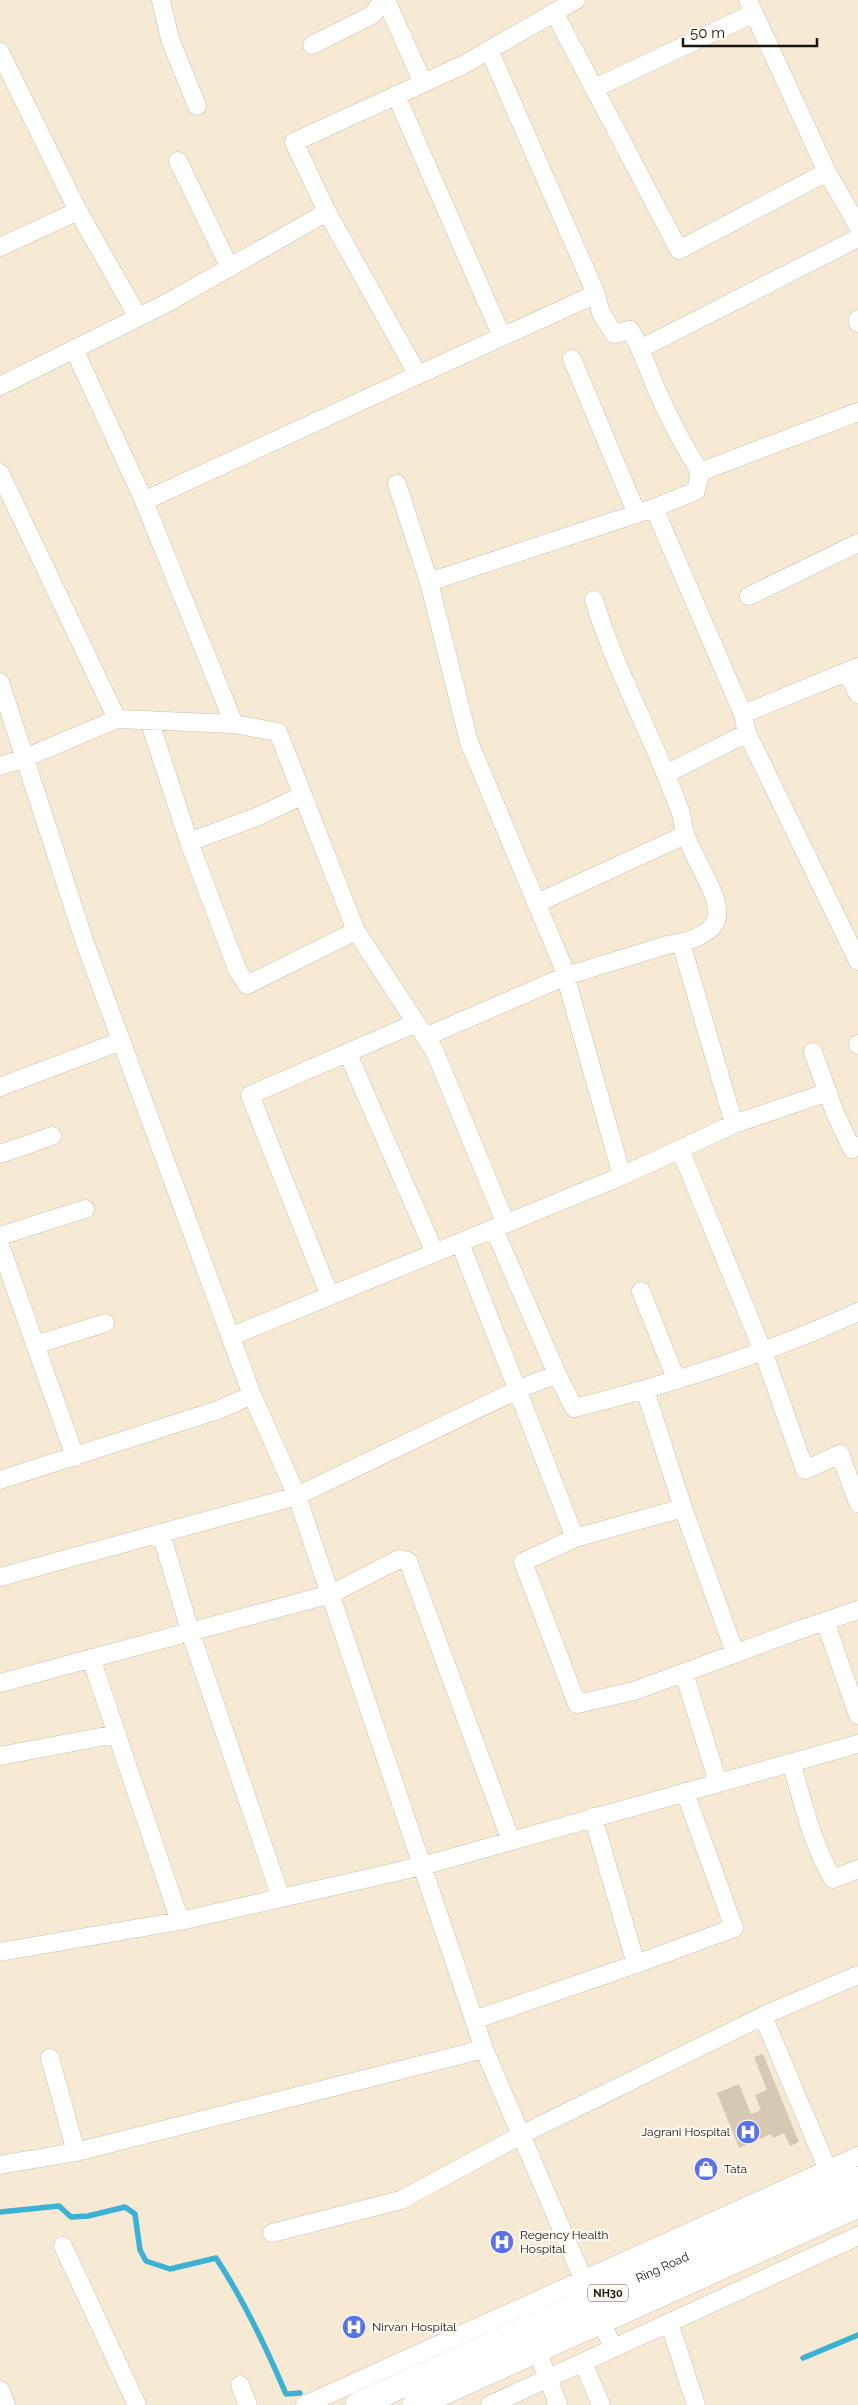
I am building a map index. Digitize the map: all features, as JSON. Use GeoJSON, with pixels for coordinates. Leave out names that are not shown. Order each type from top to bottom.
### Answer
{"type":"FeatureCollection","features":[{"type":"Feature","properties":{"kind":"highway","name":"Ring Road"},"geometry":{"type":"LineString","coordinates":[[358,2405],[858,2179]]}},
{"type":"Feature","properties":{"kind":"highway","name":"Ring Road"},"geometry":{"type":"LineString","coordinates":[[415,2405],[537,2350],[593,2300],[858,2204]]}},
{"type":"Feature","properties":{"kind":"street"},"geometry":{"type":"LineString","coordinates":[[162,0],[170,39],[197,106]]}},
{"type":"Feature","properties":{"kind":"street"},"geometry":{"type":"LineString","coordinates":[[312,45],[372,15],[385,0],[423,83]]}},
{"type":"Feature","properties":{"kind":"street"},"geometry":{"type":"LineString","coordinates":[[418,375],[327,212],[294,142],[463,65],[576,0]]}},
{"type":"Feature","properties":{"kind":"street"},"geometry":{"type":"LineString","coordinates":[[595,88],[751,6],[828,172],[858,226]]}},
{"type":"Feature","properties":{"kind":"street"},"geometry":{"type":"LineString","coordinates":[[554,12],[679,250],[828,172]]}},
{"type":"Feature","properties":{"kind":"street"},"geometry":{"type":"LineString","coordinates":[[429,582],[637,514],[696,491],[700,472],[682,444],[655,385],[642,348],[630,330],[614,334],[601,313],[596,294],[489,50]]}},
{"type":"Feature","properties":{"kind":"street"},"geometry":{"type":"LineString","coordinates":[[0,52],[78,211],[138,317]]}},
{"type":"Feature","properties":{"kind":"street"},"geometry":{"type":"LineString","coordinates":[[396,95],[502,337]]}},
{"type":"Feature","properties":{"kind":"street"},"geometry":{"type":"LineString","coordinates":[[178,161],[230,268]]}},
{"type":"Feature","properties":{"kind":"street"},"geometry":{"type":"LineString","coordinates":[[0,247],[78,211]]}},
{"type":"Feature","properties":{"kind":"street"},"geometry":{"type":"LineString","coordinates":[[0,386],[138,317],[230,268],[327,212]]}},
{"type":"Feature","properties":{"kind":"street"},"geometry":{"type":"LineString","coordinates":[[642,348],[858,238]]}},
{"type":"Feature","properties":{"kind":"street"},"geometry":{"type":"LineString","coordinates":[[144,501],[596,294]]}},
{"type":"Feature","properties":{"kind":"street"},"geometry":{"type":"LineString","coordinates":[[74,349],[144,501],[234,724]]}},
{"type":"Feature","properties":{"kind":"street"},"geometry":{"type":"LineString","coordinates":[[572,360],[637,514]]}},
{"type":"Feature","properties":{"kind":"street"},"geometry":{"type":"LineString","coordinates":[[700,472],[858,412]]}},
{"type":"Feature","properties":{"kind":"street"},"geometry":{"type":"LineString","coordinates":[[0,472],[117,719]]}},
{"type":"Feature","properties":{"kind":"street"},"geometry":{"type":"LineString","coordinates":[[397,484],[429,582],[470,742],[566,976],[622,1176]]}},
{"type":"Feature","properties":{"kind":"street"},"geometry":{"type":"LineString","coordinates":[[654,508],[743,714],[747,733],[858,961]]}},
{"type":"Feature","properties":{"kind":"street"},"geometry":{"type":"LineString","coordinates":[[749,596],[858,542]]}},
{"type":"Feature","properties":{"kind":"street"},"geometry":{"type":"LineString","coordinates":[[330,1296],[250,1095],[348,1054],[420,1030],[566,976],[667,945],[681,943],[707,932],[714,924],[717,916],[715,900],[685,835],[682,816],[666,774],[604,635],[594,600]]}},
{"type":"Feature","properties":{"kind":"street"},"geometry":{"type":"LineString","coordinates":[[743,714],[852,670],[858,694]]}},
{"type":"Feature","properties":{"kind":"street"},"geometry":{"type":"LineString","coordinates":[[0,682],[85,943],[206,1273],[232,1336],[252,1395],[297,1496],[484,2048],[613,2348]]}},
{"type":"Feature","properties":{"kind":"street"},"geometry":{"type":"LineString","coordinates":[[0,766],[25,758],[117,719],[234,724],[278,732],[356,931],[435,1052],[557,1374],[574,1408],[645,1390],[763,1351],[822,1329],[858,1312]]}},
{"type":"Feature","properties":{"kind":"street"},"geometry":{"type":"LineString","coordinates":[[149,720],[189,842],[237,969],[247,985],[356,931]]}},
{"type":"Feature","properties":{"kind":"street"},"geometry":{"type":"LineString","coordinates":[[666,774],[747,733]]}},
{"type":"Feature","properties":{"kind":"street"},"geometry":{"type":"LineString","coordinates":[[189,842],[259,816],[303,795]]}},
{"type":"Feature","properties":{"kind":"street"},"geometry":{"type":"LineString","coordinates":[[537,903],[685,835]]}},
{"type":"Feature","properties":{"kind":"street"},"geometry":{"type":"LineString","coordinates":[[681,943],[734,1124]]}},
{"type":"Feature","properties":{"kind":"street"},"geometry":{"type":"LineString","coordinates":[[0,1087],[121,1041]]}},
{"type":"Feature","properties":{"kind":"street"},"geometry":{"type":"LineString","coordinates":[[813,1052],[852,1149],[858,1146]]}},
{"type":"Feature","properties":{"kind":"street"},"geometry":{"type":"LineString","coordinates":[[348,1054],[435,1253]]}},
{"type":"Feature","properties":{"kind":"street"},"geometry":{"type":"LineString","coordinates":[[232,1336],[622,1176],[734,1124],[828,1092]]}},
{"type":"Feature","properties":{"kind":"street"},"geometry":{"type":"LineString","coordinates":[[0,1154],[52,1136]]}},
{"type":"Feature","properties":{"kind":"street"},"geometry":{"type":"LineString","coordinates":[[680,1149],[763,1351],[805,1470],[840,1454],[858,1503]]}},
{"type":"Feature","properties":{"kind":"street"},"geometry":{"type":"LineString","coordinates":[[0,1236],[85,1209]]}},
{"type":"Feature","properties":{"kind":"street"},"geometry":{"type":"LineString","coordinates":[[460,1243],[519,1389],[575,1538]]}},
{"type":"Feature","properties":{"kind":"street"},"geometry":{"type":"LineString","coordinates":[[0,1245],[74,1457]]}},
{"type":"Feature","properties":{"kind":"street"},"geometry":{"type":"LineString","coordinates":[[641,1291],[676,1379]]}},
{"type":"Feature","properties":{"kind":"street"},"geometry":{"type":"LineString","coordinates":[[35,1345],[105,1323]]}},
{"type":"Feature","properties":{"kind":"street"},"geometry":{"type":"LineString","coordinates":[[0,1576],[297,1496],[519,1389],[557,1374]]}},
{"type":"Feature","properties":{"kind":"street"},"geometry":{"type":"LineString","coordinates":[[645,1390],[683,1508],[735,1654]]}},
{"type":"Feature","properties":{"kind":"street"},"geometry":{"type":"LineString","coordinates":[[0,1480],[218,1410],[252,1395]]}},
{"type":"Feature","properties":{"kind":"street"},"geometry":{"type":"LineString","coordinates":[[683,1508],[575,1538],[523,1562],[577,1704],[634,1691],[858,1610]]}},
{"type":"Feature","properties":{"kind":"street"},"geometry":{"type":"LineString","coordinates":[[161,1533],[190,1631],[281,1898]]}},
{"type":"Feature","properties":{"kind":"street"},"geometry":{"type":"LineString","coordinates":[[0,1683],[330,1594],[400,1559],[408,1561],[511,1841]]}},
{"type":"Feature","properties":{"kind":"street"},"geometry":{"type":"LineString","coordinates":[[825,1621],[858,1715]]}},
{"type":"Feature","properties":{"kind":"street"},"geometry":{"type":"LineString","coordinates":[[91,1658],[180,1921]]}},
{"type":"Feature","properties":{"kind":"street"},"geometry":{"type":"LineString","coordinates":[[684,1673],[718,1783]]}},
{"type":"Feature","properties":{"kind":"street"},"geometry":{"type":"LineString","coordinates":[[0,1756],[117,1734]]}},
{"type":"Feature","properties":{"kind":"street"},"geometry":{"type":"LineString","coordinates":[[0,1952],[180,1921],[422,1866],[858,1744]]}},
{"type":"Feature","properties":{"kind":"street"},"geometry":{"type":"LineString","coordinates":[[790,1763],[813,1834],[833,1879],[858,1869]]}},
{"type":"Feature","properties":{"kind":"street"},"geometry":{"type":"LineString","coordinates":[[474,2020],[734,1928],[685,1792]]}},
{"type":"Feature","properties":{"kind":"street"},"geometry":{"type":"LineString","coordinates":[[593,1817],[636,1964]]}},
{"type":"Feature","properties":{"kind":"street"},"geometry":{"type":"LineString","coordinates":[[272,2233],[400,2200],[521,2135],[763,2016],[858,1975]]}},
{"type":"Feature","properties":{"kind":"street"},"geometry":{"type":"LineString","coordinates":[[763,2016],[828,2170]]}},
{"type":"Feature","properties":{"kind":"street"},"geometry":{"type":"LineString","coordinates":[[0,2165],[76,2152],[484,2048]]}},
{"type":"Feature","properties":{"kind":"street"},"geometry":{"type":"LineString","coordinates":[[50,2058],[76,2152]]}},
{"type":"Feature","properties":{"kind":"street"},"geometry":{"type":"LineString","coordinates":[[305,2405],[593,2300],[828,2170],[858,2156]]}},
{"type":"Feature","properties":{"kind":"street"},"geometry":{"type":"LineString","coordinates":[[490,2405],[858,2236]]}},
{"type":"Feature","properties":{"kind":"street"},"geometry":{"type":"LineString","coordinates":[[63,2246],[138,2405]]}},
{"type":"Feature","properties":{"kind":"street"},"geometry":{"type":"LineString","coordinates":[[669,2322],[696,2405]]}},
{"type":"Feature","properties":{"kind":"street"},"geometry":{"type":"LineString","coordinates":[[537,2350],[558,2405]]}},
{"type":"Feature","properties":{"kind":"street"},"geometry":{"type":"LineString","coordinates":[[584,2362],[601,2405]]}},
{"type":"Feature","properties":{"kind":"street"},"geometry":{"type":"LineString","coordinates":[[240,2385],[248,2405]]}},
{"type":"Feature","properties":{"kind":"street"},"geometry":{"type":"LineString","coordinates":[[0,2390],[6,2405]]}},
{"type":"Feature","properties":{"kind":"building"},"geometry":{"type":"Polygon","coordinates":[[[763,2054],[799,2142],[790,2146],[784,2133],[773,2138],[771,2134],[739,2148],[717,2093],[739,2084],[751,2114],[761,2110],[755,2095],[767,2090],[754,2057],[763,2054]]]}},
{"type":"Feature","properties":{"kind":"waterway"},"geometry":{"type":"LineString","coordinates":[[0,2212],[59,2206],[71,2217],[88,2216],[125,2207],[135,2214],[140,2250],[146,2261],[170,2269],[216,2258],[254,2325],[286,2394],[300,2393]]}},
{"type":"Feature","properties":{"kind":"waterway"},"geometry":{"type":"LineString","coordinates":[[803,2358],[858,2335]]}},
{"type":"Feature","properties":{"kind":"place","name":"Jagrani Hospital"},"geometry":{"type":"Point","coordinates":[748,2132]}},
{"type":"Feature","properties":{"kind":"place","name":"Tata"},"geometry":{"type":"Point","coordinates":[706,2169]}},
{"type":"Feature","properties":{"kind":"place","name":"Regency Health Hospital"},"geometry":{"type":"Point","coordinates":[502,2242]}},
{"type":"Feature","properties":{"kind":"place","name":"Nirvan Hospital"},"geometry":{"type":"Point","coordinates":[354,2327]}}]}
